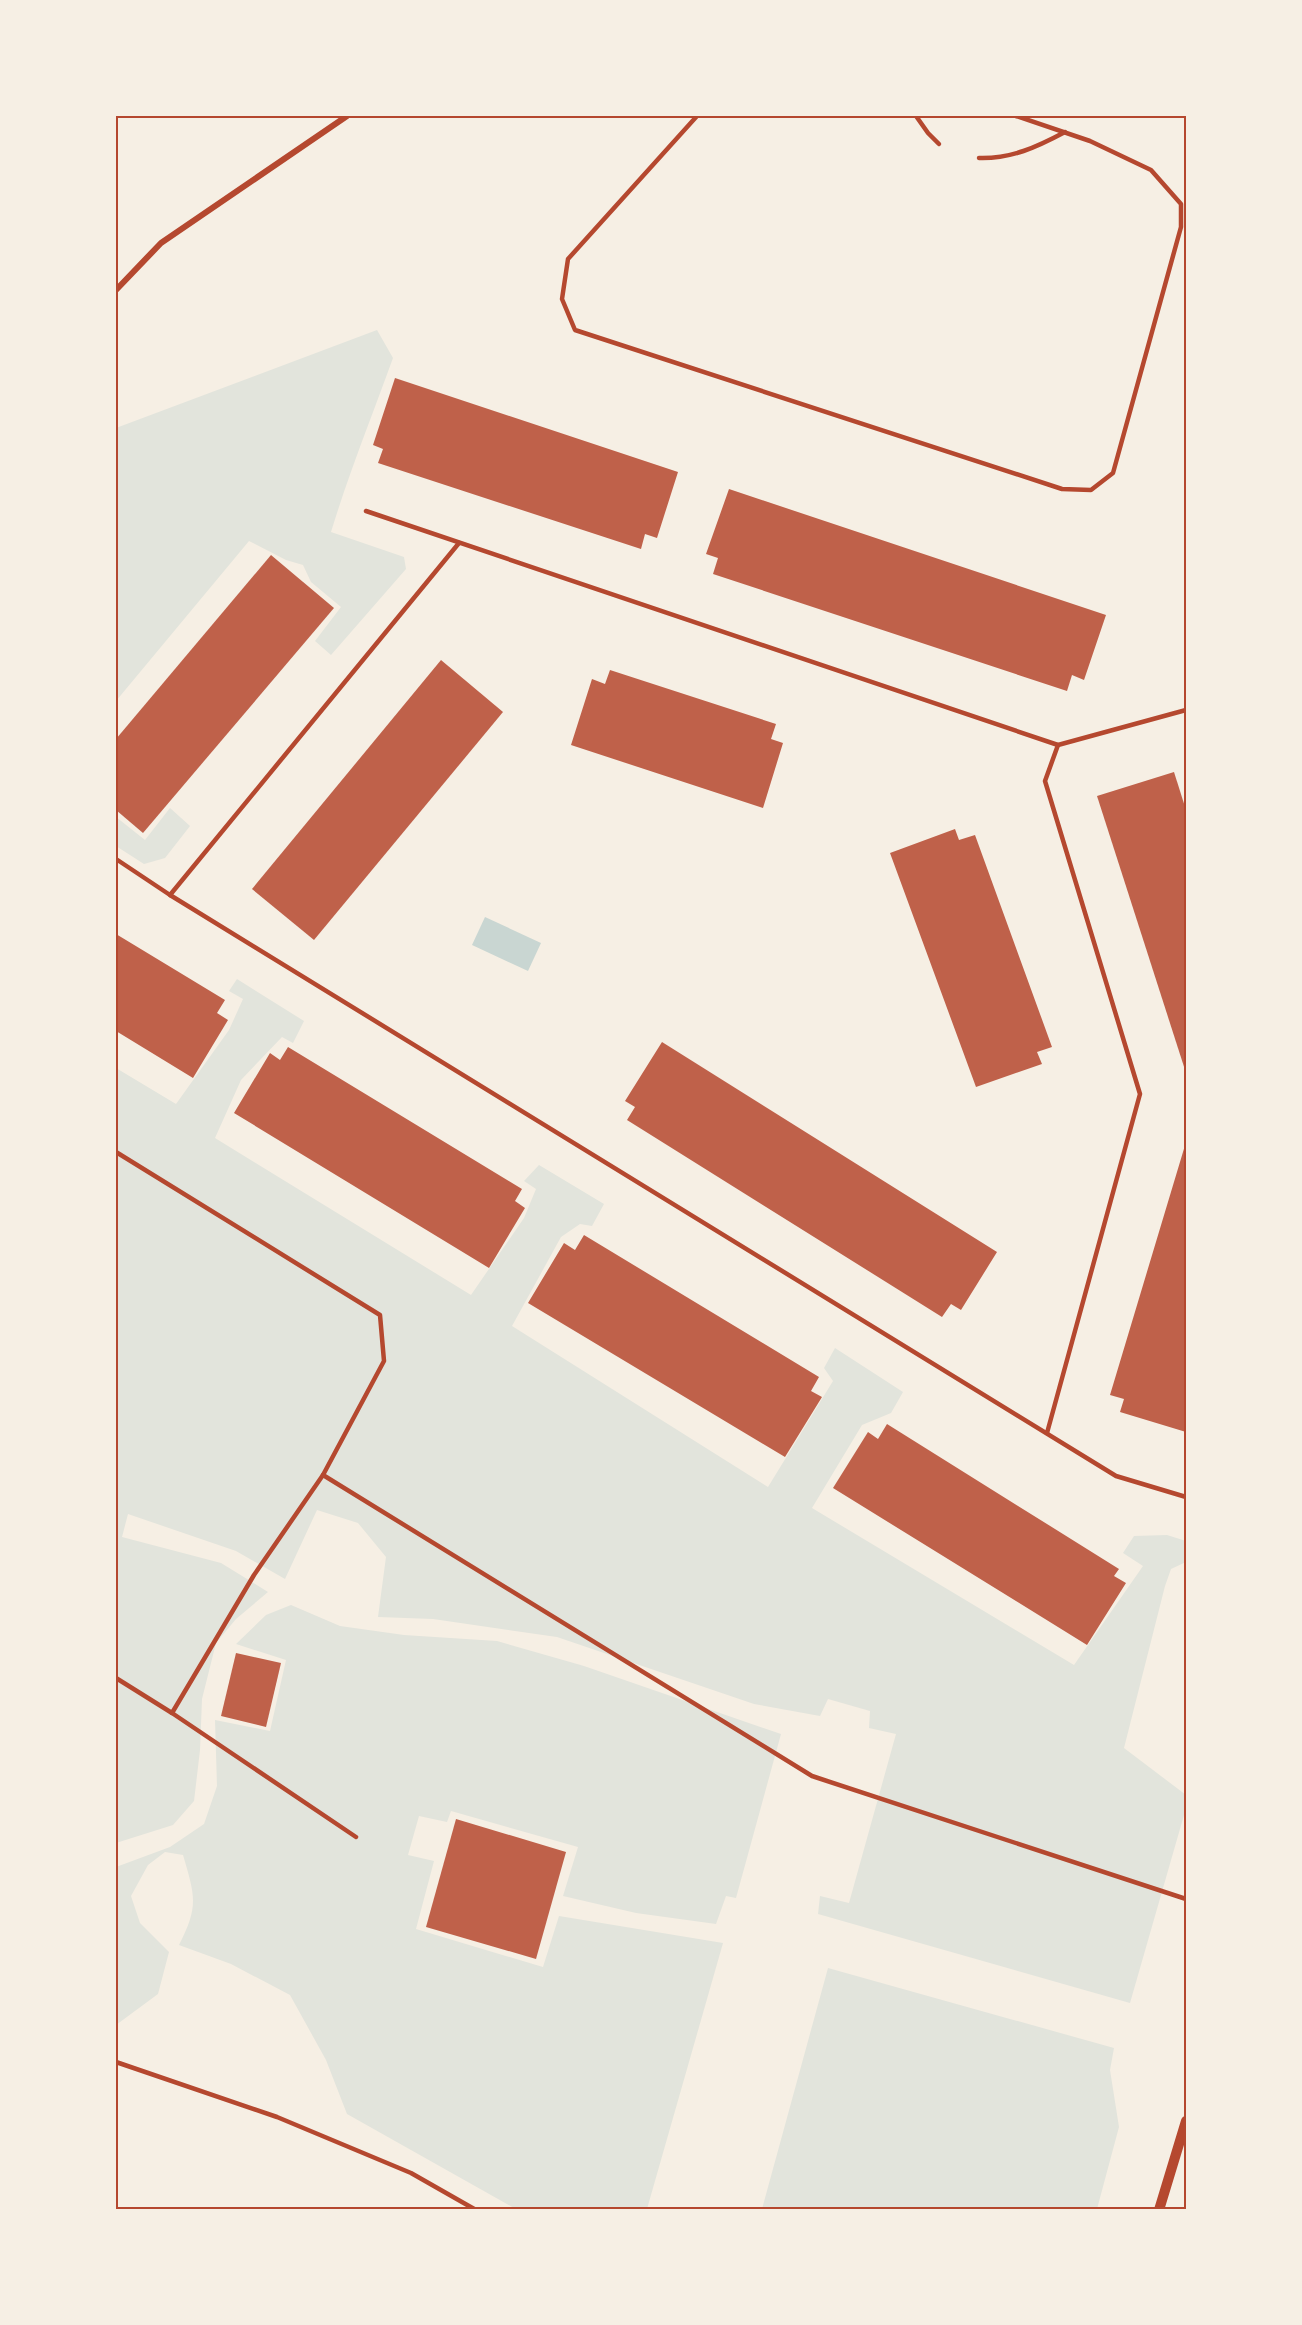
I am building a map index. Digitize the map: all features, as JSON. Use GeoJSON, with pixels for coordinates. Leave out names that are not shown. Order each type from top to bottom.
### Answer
{"type":"FeatureCollection","features":[{"type":"Feature","properties":{"kind":"street"},"geometry":{"type":"LineString","coordinates":[[116,290],[161,243],[347,116]]}},
{"type":"Feature","properties":{"kind":"street"},"geometry":{"type":"LineString","coordinates":[[1159,2210],[1186,2121]]}},
{"type":"Feature","properties":{"kind":"lane"},"geometry":{"type":"LineString","coordinates":[[697,116],[567,259],[562,299],[575,330],[1062,489],[1091,490],[1113,473],[1181,227],[1181,204],[1151,170],[1090,141],[1016,116]]}},
{"type":"Feature","properties":{"kind":"lane"},"geometry":{"type":"LineString","coordinates":[[916,116],[939,144]]}},
{"type":"Feature","properties":{"kind":"lane"},"geometry":{"type":"LineString","coordinates":[[978,158],[1000,158],[1038,146],[1065,132]]}},
{"type":"Feature","properties":{"kind":"lane"},"geometry":{"type":"LineString","coordinates":[[366,511],[1058,745],[1186,710]]}},
{"type":"Feature","properties":{"kind":"lane"},"geometry":{"type":"LineString","coordinates":[[170,895],[459,543]]}},
{"type":"Feature","properties":{"kind":"lane"},"geometry":{"type":"LineString","coordinates":[[1047,1433],[1140,1094],[1045,781],[1058,745]]}},
{"type":"Feature","properties":{"kind":"lane"},"geometry":{"type":"LineString","coordinates":[[116,859],[170,895],[1116,1476],[1186,1497]]}},
{"type":"Feature","properties":{"kind":"lane"},"geometry":{"type":"LineString","coordinates":[[116,1152],[380,1315],[384,1361],[323,1475],[254,1575],[172,1713]]}},
{"type":"Feature","properties":{"kind":"lane"},"geometry":{"type":"LineString","coordinates":[[323,1475],[812,1776],[1186,1899]]}},
{"type":"Feature","properties":{"kind":"lane"},"geometry":{"type":"LineString","coordinates":[[116,1678],[356,1837]]}},
{"type":"Feature","properties":{"kind":"lane"},"geometry":{"type":"LineString","coordinates":[[116,2062],[277,2117],[411,2172],[476,2210]]}},
{"type":"Feature","properties":{"kind":"shaded area"},"geometry":{"type":"Polygon","coordinates":[[[377,330],[393,358],[331,532],[404,557],[406,569],[331,655],[315,641],[341,607],[311,582],[303,565],[286,560],[249,541],[116,701],[116,428],[377,330]]]}},
{"type":"Feature","properties":{"kind":"shaded area"},"geometry":{"type":"Polygon","coordinates":[[[170,808],[190,826],[165,858],[144,864],[116,846],[116,817],[145,840],[170,808]]]}},
{"type":"Feature","properties":{"kind":"shaded area"},"geometry":{"type":"Polygon","coordinates":[[[485,917],[541,943],[528,971],[472,945],[485,917]]]}},
{"type":"Feature","properties":{"kind":"shaded area"},"geometry":{"type":"Polygon","coordinates":[[[237,979],[304,1021],[293,1043],[282,1037],[241,1080],[215,1138],[471,1295],[524,1218],[536,1189],[524,1181],[539,1165],[604,1204],[592,1226],[580,1224],[561,1237],[512,1326],[768,1487],[833,1381],[824,1368],[835,1348],[903,1392],[891,1413],[862,1425],[812,1508],[1074,1665],[1143,1566],[1123,1553],[1134,1536],[1167,1535],[1186,1541],[1186,1562],[1171,1569],[1165,1586],[1124,1748],[1186,1795],[1186,1808],[1130,2003],[818,1914],[820,1896],[849,1903],[896,1734],[869,1728],[870,1711],[828,1699],[820,1716],[754,1704],[557,1637],[433,1619],[378,1617],[386,1557],[358,1523],[317,1510],[285,1579],[236,1551],[128,1514],[122,1537],[221,1563],[268,1592],[236,1619],[216,1643],[202,1699],[200,1750],[194,1801],[173,1825],[116,1843],[116,1068],[176,1104],[229,1030],[243,999],[229,991],[237,979]]]}},
{"type":"Feature","properties":{"kind":"shaded area"},"geometry":{"type":"Polygon","coordinates":[[[291,1605],[340,1626],[404,1635],[497,1641],[584,1666],[781,1734],[736,1898],[726,1896],[716,1924],[636,1913],[563,1896],[578,1847],[451,1811],[447,1822],[419,1816],[408,1855],[434,1861],[416,1929],[543,1967],[559,1916],[723,1943],[647,2209],[516,2209],[347,2114],[326,2060],[290,1995],[231,1964],[179,1945],[190,1920],[193,1901],[183,1855],[165,1852],[148,1865],[131,1896],[140,1923],[169,1952],[158,1994],[116,2025],[116,1867],[170,1847],[204,1824],[217,1786],[215,1720],[270,1731],[286,1660],[236,1644],[266,1615],[291,1605]]]}},
{"type":"Feature","properties":{"kind":"shaded area"},"geometry":{"type":"Polygon","coordinates":[[[828,1968],[1114,2048],[1110,2070],[1119,2127],[1097,2209],[762,2209],[828,1968]]]}},
{"type":"Feature","properties":{"kind":"building"},"geometry":{"type":"Polygon","coordinates":[[[395,378],[678,472],[657,538],[645,534],[641,549],[378,463],[383,449],[373,445],[395,378]]]}},
{"type":"Feature","properties":{"kind":"building"},"geometry":{"type":"Polygon","coordinates":[[[729,489],[1106,615],[1084,680],[1072,675],[1067,691],[713,574],[718,558],[706,554],[729,489]]]}},
{"type":"Feature","properties":{"kind":"building"},"geometry":{"type":"Polygon","coordinates":[[[271,555],[334,608],[143,833],[116,810],[116,739],[271,555]]]}},
{"type":"Feature","properties":{"kind":"building"},"geometry":{"type":"Polygon","coordinates":[[[441,660],[503,712],[314,940],[252,889],[441,660]]]}},
{"type":"Feature","properties":{"kind":"building"},"geometry":{"type":"Polygon","coordinates":[[[610,670],[776,724],[771,739],[783,743],[763,808],[571,745],[592,679],[605,684],[610,670]]]}},
{"type":"Feature","properties":{"kind":"building"},"geometry":{"type":"Polygon","coordinates":[[[1174,772],[1186,810],[1186,1073],[1097,796],[1174,772]]]}},
{"type":"Feature","properties":{"kind":"building"},"geometry":{"type":"Polygon","coordinates":[[[955,829],[959,840],[975,835],[1052,1047],[1037,1052],[1042,1064],[976,1087],[890,853],[955,829]]]}},
{"type":"Feature","properties":{"kind":"building"},"geometry":{"type":"Polygon","coordinates":[[[116,934],[225,1000],[217,1013],[228,1020],[193,1078],[116,1031],[116,934]]]}},
{"type":"Feature","properties":{"kind":"building"},"geometry":{"type":"Polygon","coordinates":[[[662,1042],[997,1252],[961,1310],[951,1304],[942,1317],[627,1120],[635,1107],[625,1101],[662,1042]]]}},
{"type":"Feature","properties":{"kind":"building"},"geometry":{"type":"Polygon","coordinates":[[[288,1047],[522,1189],[515,1201],[525,1208],[489,1268],[234,1113],[270,1053],[280,1060],[288,1047]]]}},
{"type":"Feature","properties":{"kind":"building"},"geometry":{"type":"Polygon","coordinates":[[[1186,1142],[1186,1432],[1120,1412],[1124,1399],[1110,1395],[1186,1142]]]}},
{"type":"Feature","properties":{"kind":"building"},"geometry":{"type":"Polygon","coordinates":[[[584,1235],[819,1377],[811,1391],[822,1397],[785,1457],[528,1303],[564,1243],[575,1250],[584,1235]]]}},
{"type":"Feature","properties":{"kind":"building"},"geometry":{"type":"Polygon","coordinates":[[[887,1424],[1119,1569],[1114,1576],[1126,1583],[1087,1645],[833,1488],[868,1432],[878,1439],[887,1424]]]}},
{"type":"Feature","properties":{"kind":"building"},"geometry":{"type":"Polygon","coordinates":[[[236,1653],[281,1663],[266,1727],[221,1716],[236,1653]]]}},
{"type":"Feature","properties":{"kind":"building"},"geometry":{"type":"Polygon","coordinates":[[[456,1819],[566,1852],[536,1959],[426,1927],[456,1819]]]}}]}
